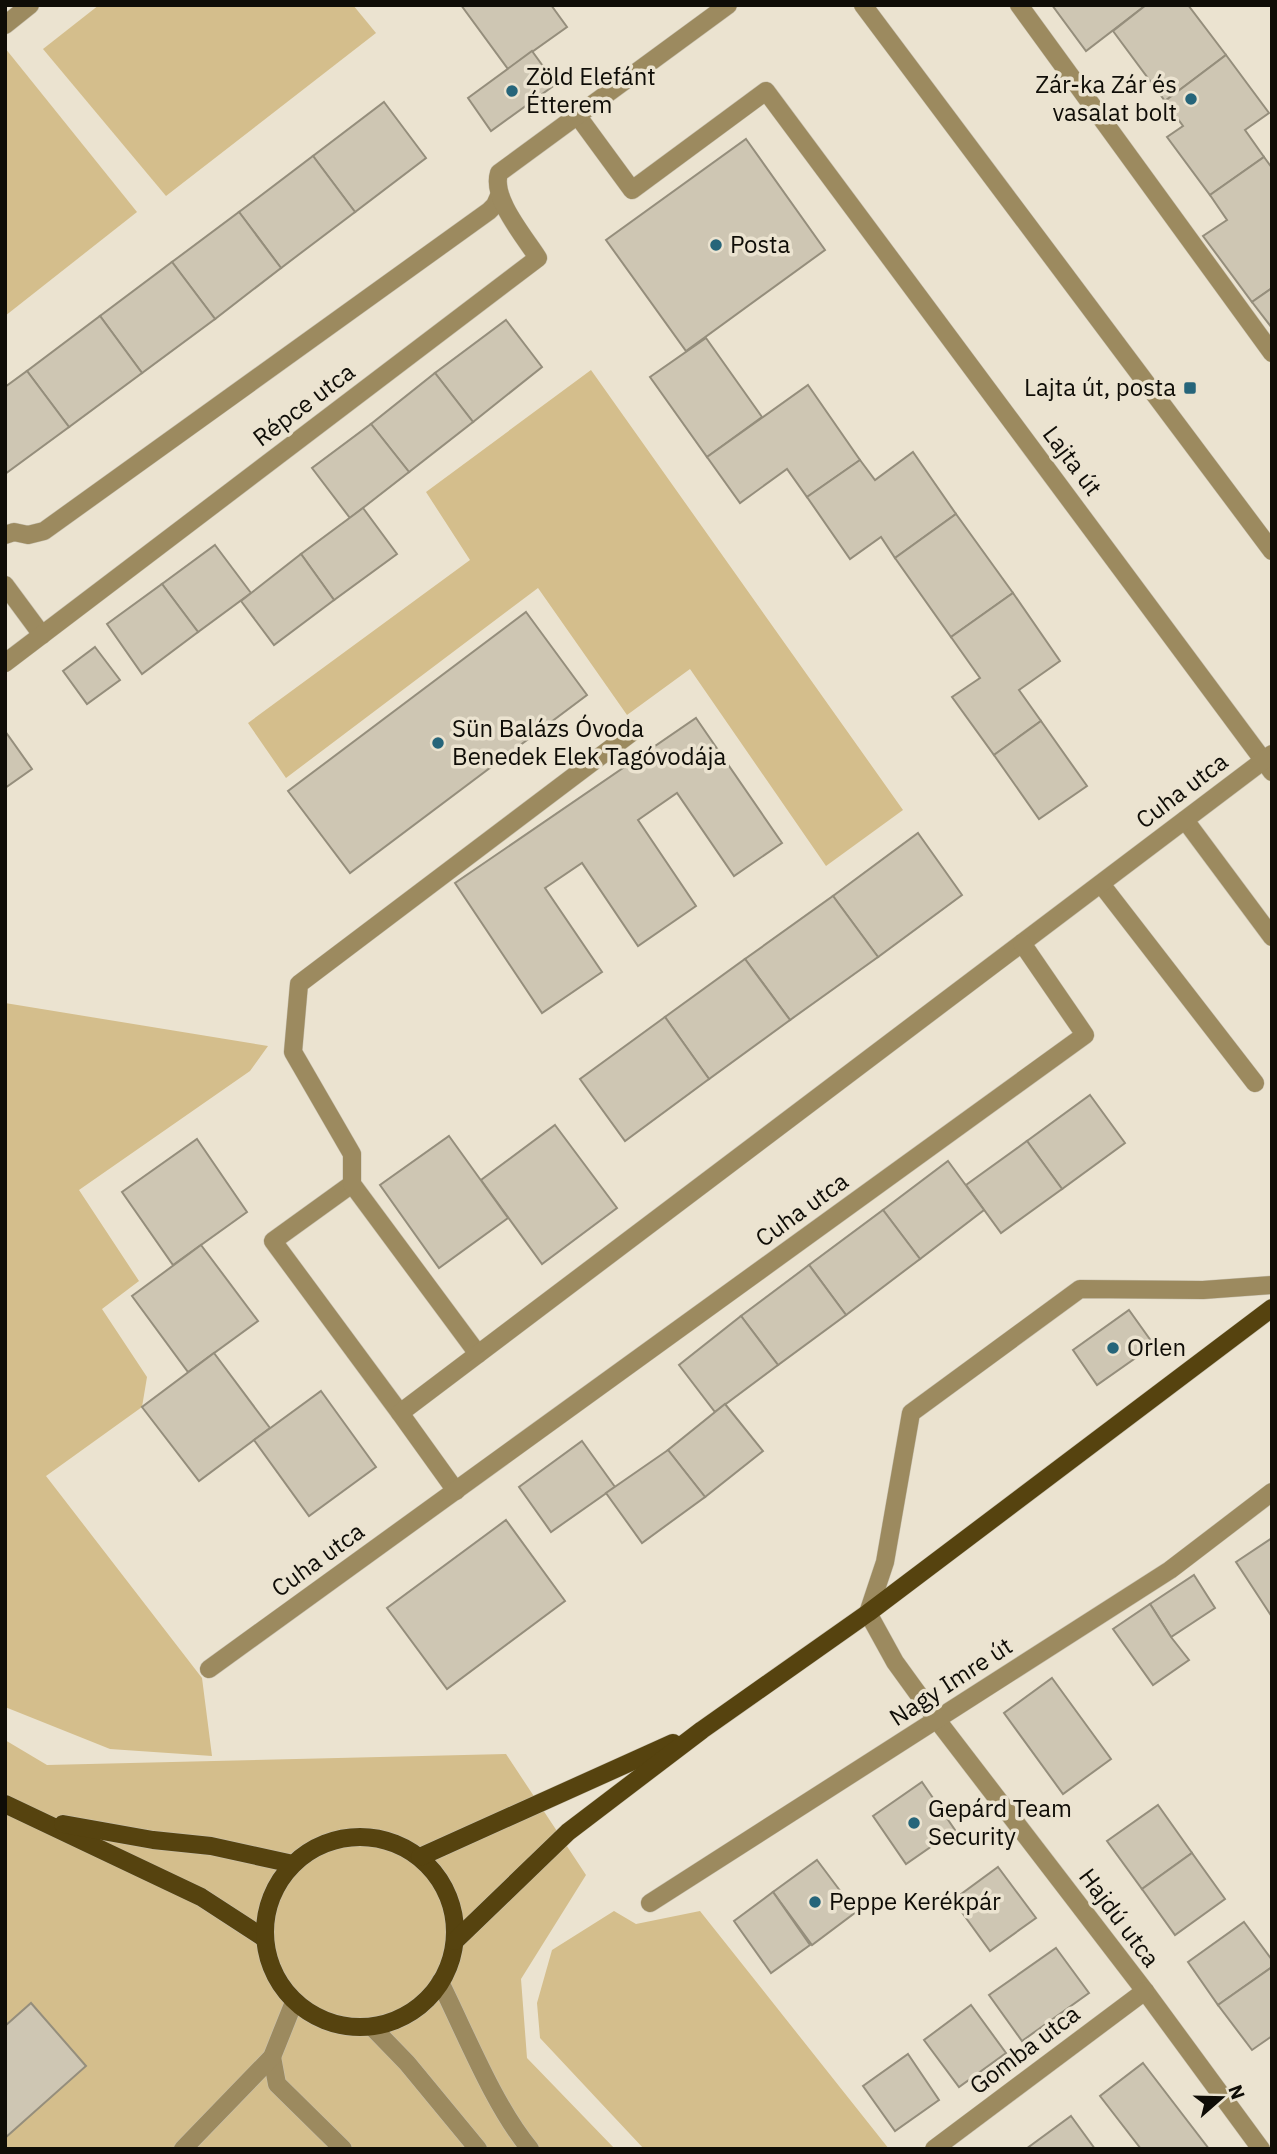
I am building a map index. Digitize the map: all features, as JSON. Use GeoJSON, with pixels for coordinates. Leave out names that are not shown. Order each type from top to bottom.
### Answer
{"type":"FeatureCollection","features":[{"type":"Feature","properties":{"kind":"main road"},"geometry":{"type":"LineString","coordinates":[[455,1941],[568,1832],[702,1730],[868,1613],[1272,1308]]}},
{"type":"Feature","properties":{"kind":"main road"},"geometry":{"type":"LineString","coordinates":[[420,1857],[702,1730]]}},
{"type":"Feature","properties":{"kind":"main road"},"geometry":{"type":"LineString","coordinates":[[5,1804],[201,1897],[264,1938]]}},
{"type":"Feature","properties":{"kind":"main road"},"geometry":{"type":"LineString","coordinates":[[38,1819],[153,1840],[211,1846],[293,1864]]}},
{"type":"Feature","properties":{"kind":"main road"},"geometry":{"type":"LineString","coordinates":[[361,1836],[392,1842],[420,1857],[440,1880],[453,1909],[455,1941],[447,1971],[430,1997],[405,2017],[375,2030],[343,2026],[314,2016],[294,2002],[272,1969],[264,1938],[267,1906],[281,1878],[293,1864],[302,1855],[330,1840],[361,1836]]}},
{"type":"Feature","properties":{"kind":"street"},"geometry":{"type":"LineString","coordinates":[[5,24],[30,5]]}},
{"type":"Feature","properties":{"kind":"street","name":"Répce utca"},"geometry":{"type":"LineString","coordinates":[[5,663],[538,258],[499,196],[496,182],[499,173],[728,5]]}},
{"type":"Feature","properties":{"kind":"street"},"geometry":{"type":"LineString","coordinates":[[863,5],[1272,551]]}},
{"type":"Feature","properties":{"kind":"street"},"geometry":{"type":"LineString","coordinates":[[1020,5],[1272,353]]}},
{"type":"Feature","properties":{"kind":"street","name":"Lajta út"},"geometry":{"type":"LineString","coordinates":[[577,115],[632,190],[765,91],[1269,762]]}},
{"type":"Feature","properties":{"kind":"street","name":"Répce utca"},"geometry":{"type":"LineString","coordinates":[[5,535],[14,532],[28,535],[44,531],[489,211],[499,196]]}},
{"type":"Feature","properties":{"kind":"street"},"geometry":{"type":"LineString","coordinates":[[5,585],[42,635]]}},
{"type":"Feature","properties":{"kind":"street"},"geometry":{"type":"LineString","coordinates":[[478,1354],[352,1184],[352,1154],[293,1052],[299,984],[635,730]]}},
{"type":"Feature","properties":{"kind":"street","name":"Cuha utca"},"geometry":{"type":"LineString","coordinates":[[400,1413],[1185,820],[1269,762]]}},
{"type":"Feature","properties":{"kind":"street"},"geometry":{"type":"LineString","coordinates":[[1185,820],[1272,937]]}},
{"type":"Feature","properties":{"kind":"street"},"geometry":{"type":"LineString","coordinates":[[1101,884],[1255,1083]]}},
{"type":"Feature","properties":{"kind":"street","name":"Cuha utca"},"geometry":{"type":"LineString","coordinates":[[209,1669],[1085,1035],[1022,943]]}},
{"type":"Feature","properties":{"kind":"street"},"geometry":{"type":"LineString","coordinates":[[352,1184],[273,1241],[456,1491]]}},
{"type":"Feature","properties":{"kind":"street"},"geometry":{"type":"LineString","coordinates":[[868,1613],[885,1562],[911,1413],[1080,1289],[1203,1290],[1272,1285]]}},
{"type":"Feature","properties":{"kind":"street","name":"Nagy Imre út"},"geometry":{"type":"LineString","coordinates":[[650,1903],[1170,1570],[1272,1492]]}},
{"type":"Feature","properties":{"kind":"street","name":"Hajdú utca"},"geometry":{"type":"LineString","coordinates":[[868,1613],[895,1662],[937,1720],[1261,2149]]}},
{"type":"Feature","properties":{"kind":"street"},"geometry":{"type":"LineString","coordinates":[[440,1982],[493,2088],[530,2149]]}},
{"type":"Feature","properties":{"kind":"street","name":"Gomba utca"},"geometry":{"type":"LineString","coordinates":[[934,2149],[1145,1992]]}},
{"type":"Feature","properties":{"kind":"street"},"geometry":{"type":"LineString","coordinates":[[183,2149],[272,2057],[294,2002]]}},
{"type":"Feature","properties":{"kind":"street"},"geometry":{"type":"LineString","coordinates":[[375,2030],[407,2063],[478,2149]]}},
{"type":"Feature","properties":{"kind":"street"},"geometry":{"type":"LineString","coordinates":[[272,2057],[277,2084],[343,2149]]}},
{"type":"Feature","properties":{"kind":"shaded area"},"geometry":{"type":"Polygon","coordinates":[[[99,5],[353,5],[376,33],[166,196],[43,49],[99,5]]]}},
{"type":"Feature","properties":{"kind":"shaded area"},"geometry":{"type":"Polygon","coordinates":[[[5,48],[137,212],[5,316],[5,48]]]}},
{"type":"Feature","properties":{"kind":"shaded area"},"geometry":{"type":"Polygon","coordinates":[[[591,370],[903,810],[826,866],[690,669],[627,715],[538,588],[286,778],[248,723],[470,560],[426,492],[591,370]]]}},
{"type":"Feature","properties":{"kind":"shaded area"},"geometry":{"type":"Polygon","coordinates":[[[5,1003],[268,1046],[250,1071],[79,1190],[139,1281],[102,1309],[147,1377],[142,1407],[46,1476],[202,1678],[212,1756],[110,1749],[5,1707],[5,1003]]]}},
{"type":"Feature","properties":{"kind":"shaded area"},"geometry":{"type":"Polygon","coordinates":[[[5,1740],[47,1765],[506,1754],[586,1875],[521,1979],[527,2058],[615,2149],[5,2149],[5,1740]]]}},
{"type":"Feature","properties":{"kind":"shaded area"},"geometry":{"type":"Polygon","coordinates":[[[614,1911],[636,1924],[700,1911],[889,2149],[644,2149],[540,2038],[537,2003],[552,1950],[614,1911]]]}},
{"type":"Feature","properties":{"kind":"building"},"geometry":{"type":"Polygon","coordinates":[[[461,5],[551,5],[567,27],[508,69],[461,5]]]}},
{"type":"Feature","properties":{"kind":"building"},"geometry":{"type":"Polygon","coordinates":[[[1052,5],[1146,5],[1086,51],[1052,5]]]}},
{"type":"Feature","properties":{"kind":"building"},"geometry":{"type":"Polygon","coordinates":[[[1146,5],[1188,5],[1226,55],[1165,101],[1113,31],[1146,5]]]}},
{"type":"Feature","properties":{"kind":"building","name":"Zöld Elefánt Étterem"},"geometry":{"type":"Polygon","coordinates":[[[532,51],[556,84],[491,131],[468,98],[532,51]]]}},
{"type":"Feature","properties":{"kind":"building"},"geometry":{"type":"Polygon","coordinates":[[[1226,55],[1269,113],[1245,130],[1264,157],[1210,195],[1167,137],[1183,126],[1165,101],[1226,55]]]}},
{"type":"Feature","properties":{"kind":"building"},"geometry":{"type":"Polygon","coordinates":[[[384,102],[426,158],[355,212],[313,156],[384,102]]]}},
{"type":"Feature","properties":{"kind":"building","name":"Posta"},"geometry":{"type":"Polygon","coordinates":[[[746,139],[825,250],[686,351],[606,240],[746,139]]]}},
{"type":"Feature","properties":{"kind":"building"},"geometry":{"type":"Polygon","coordinates":[[[313,156],[355,212],[281,268],[239,212],[313,156]]]}},
{"type":"Feature","properties":{"kind":"building"},"geometry":{"type":"Polygon","coordinates":[[[1264,157],[1272,168],[1272,288],[1252,302],[1203,236],[1227,220],[1210,195],[1264,157]]]}},
{"type":"Feature","properties":{"kind":"building"},"geometry":{"type":"Polygon","coordinates":[[[239,212],[281,268],[215,319],[172,262],[239,212]]]}},
{"type":"Feature","properties":{"kind":"building"},"geometry":{"type":"Polygon","coordinates":[[[172,262],[215,319],[142,373],[100,316],[172,262]]]}},
{"type":"Feature","properties":{"kind":"building"},"geometry":{"type":"Polygon","coordinates":[[[1272,288],[1272,328],[1252,302],[1272,288]]]}},
{"type":"Feature","properties":{"kind":"building"},"geometry":{"type":"Polygon","coordinates":[[[100,316],[142,373],[69,427],[27,371],[100,316]]]}},
{"type":"Feature","properties":{"kind":"building"},"geometry":{"type":"Polygon","coordinates":[[[506,320],[542,367],[473,422],[435,373],[506,320]]]}},
{"type":"Feature","properties":{"kind":"building"},"geometry":{"type":"Polygon","coordinates":[[[706,338],[762,417],[707,457],[650,377],[706,338]]]}},
{"type":"Feature","properties":{"kind":"building"},"geometry":{"type":"Polygon","coordinates":[[[27,371],[69,427],[5,474],[5,387],[27,371]]]}},
{"type":"Feature","properties":{"kind":"building"},"geometry":{"type":"Polygon","coordinates":[[[435,373],[473,422],[409,472],[371,424],[435,373]]]}},
{"type":"Feature","properties":{"kind":"building"},"geometry":{"type":"Polygon","coordinates":[[[808,385],[860,460],[807,497],[787,469],[740,503],[707,457],[808,385]]]}},
{"type":"Feature","properties":{"kind":"building"},"geometry":{"type":"Polygon","coordinates":[[[371,424],[409,472],[350,518],[312,468],[371,424]]]}},
{"type":"Feature","properties":{"kind":"building"},"geometry":{"type":"Polygon","coordinates":[[[913,452],[956,514],[895,558],[881,537],[850,559],[807,497],[860,460],[875,480],[913,452]]]}},
{"type":"Feature","properties":{"kind":"building"},"geometry":{"type":"Polygon","coordinates":[[[363,508],[397,554],[334,600],[301,554],[363,508]]]}},
{"type":"Feature","properties":{"kind":"building"},"geometry":{"type":"Polygon","coordinates":[[[956,514],[1013,593],[951,637],[895,558],[956,514]]]}},
{"type":"Feature","properties":{"kind":"building"},"geometry":{"type":"Polygon","coordinates":[[[215,545],[251,593],[198,632],[162,584],[215,545]]]}},
{"type":"Feature","properties":{"kind":"building"},"geometry":{"type":"Polygon","coordinates":[[[301,554],[334,600],[274,645],[241,601],[301,554]]]}},
{"type":"Feature","properties":{"kind":"building"},"geometry":{"type":"Polygon","coordinates":[[[162,584],[198,632],[142,674],[107,624],[162,584]]]}},
{"type":"Feature","properties":{"kind":"building"},"geometry":{"type":"Polygon","coordinates":[[[1013,593],[1060,661],[1019,690],[1041,721],[994,755],[952,697],[980,678],[951,637],[1013,593]]]}},
{"type":"Feature","properties":{"kind":"building","name":"Sün Balázs Óvoda Benedek Elek Tagóvodája"},"geometry":{"type":"Polygon","coordinates":[[[526,612],[587,695],[350,873],[288,791],[526,612]]]}},
{"type":"Feature","properties":{"kind":"building"},"geometry":{"type":"Polygon","coordinates":[[[95,647],[120,680],[87,704],[63,671],[95,647]]]}},
{"type":"Feature","properties":{"kind":"building"},"geometry":{"type":"Polygon","coordinates":[[[696,718],[782,843],[734,876],[677,793],[638,820],[696,906],[638,946],[582,863],[545,888],[602,972],[542,1013],[455,883],[696,718]]]}},
{"type":"Feature","properties":{"kind":"building"},"geometry":{"type":"Polygon","coordinates":[[[1041,721],[1087,786],[1039,819],[994,755],[1041,721]]]}},
{"type":"Feature","properties":{"kind":"building"},"geometry":{"type":"Polygon","coordinates":[[[5,731],[32,769],[5,788],[5,731]]]}},
{"type":"Feature","properties":{"kind":"building"},"geometry":{"type":"Polygon","coordinates":[[[918,833],[962,895],[878,957],[833,896],[918,833]]]}},
{"type":"Feature","properties":{"kind":"building"},"geometry":{"type":"Polygon","coordinates":[[[833,896],[878,957],[790,1020],[745,959],[833,896]]]}},
{"type":"Feature","properties":{"kind":"building"},"geometry":{"type":"Polygon","coordinates":[[[745,959],[790,1020],[709,1079],[665,1017],[745,959]]]}},
{"type":"Feature","properties":{"kind":"building"},"geometry":{"type":"Polygon","coordinates":[[[665,1017],[709,1079],[625,1141],[580,1079],[665,1017]]]}},
{"type":"Feature","properties":{"kind":"building"},"geometry":{"type":"Polygon","coordinates":[[[1090,1095],[1125,1143],[1062,1189],[1027,1141],[1090,1095]]]}},
{"type":"Feature","properties":{"kind":"building"},"geometry":{"type":"Polygon","coordinates":[[[555,1125],[617,1208],[542,1264],[481,1180],[555,1125]]]}},
{"type":"Feature","properties":{"kind":"building"},"geometry":{"type":"Polygon","coordinates":[[[449,1136],[508,1218],[439,1268],[380,1185],[449,1136]]]}},
{"type":"Feature","properties":{"kind":"building"},"geometry":{"type":"Polygon","coordinates":[[[197,1139],[247,1212],[173,1265],[122,1192],[197,1139]]]}},
{"type":"Feature","properties":{"kind":"building"},"geometry":{"type":"Polygon","coordinates":[[[1027,1141],[1062,1189],[1001,1233],[966,1185],[1027,1141]]]}},
{"type":"Feature","properties":{"kind":"building"},"geometry":{"type":"Polygon","coordinates":[[[948,1161],[984,1210],[920,1259],[883,1210],[948,1161]]]}},
{"type":"Feature","properties":{"kind":"building"},"geometry":{"type":"Polygon","coordinates":[[[883,1210],[920,1259],[846,1315],[809,1265],[883,1210]]]}},
{"type":"Feature","properties":{"kind":"building"},"geometry":{"type":"Polygon","coordinates":[[[201,1245],[258,1321],[188,1372],[132,1296],[201,1245]]]}},
{"type":"Feature","properties":{"kind":"building"},"geometry":{"type":"Polygon","coordinates":[[[809,1265],[846,1315],[778,1365],[741,1316],[809,1265]]]}},
{"type":"Feature","properties":{"kind":"building","name":"Orlen"},"geometry":{"type":"Polygon","coordinates":[[[1129,1310],[1154,1345],[1097,1385],[1073,1350],[1129,1310]]]}},
{"type":"Feature","properties":{"kind":"building"},"geometry":{"type":"Polygon","coordinates":[[[741,1316],[778,1365],[715,1412],[679,1365],[741,1316]]]}},
{"type":"Feature","properties":{"kind":"building"},"geometry":{"type":"Polygon","coordinates":[[[214,1353],[270,1428],[199,1481],[142,1407],[214,1353]]]}},
{"type":"Feature","properties":{"kind":"building"},"geometry":{"type":"Polygon","coordinates":[[[321,1391],[376,1467],[309,1516],[254,1440],[321,1391]]]}},
{"type":"Feature","properties":{"kind":"building"},"geometry":{"type":"Polygon","coordinates":[[[725,1404],[763,1451],[705,1497],[668,1450],[725,1404]]]}},
{"type":"Feature","properties":{"kind":"building"},"geometry":{"type":"Polygon","coordinates":[[[582,1441],[615,1487],[551,1532],[519,1487],[582,1441]]]}},
{"type":"Feature","properties":{"kind":"building"},"geometry":{"type":"Polygon","coordinates":[[[668,1450],[705,1497],[642,1543],[606,1493],[668,1450]]]}},
{"type":"Feature","properties":{"kind":"building"},"geometry":{"type":"Polygon","coordinates":[[[506,1520],[565,1601],[447,1689],[387,1608],[506,1520]]]}},
{"type":"Feature","properties":{"kind":"building"},"geometry":{"type":"Polygon","coordinates":[[[1272,1538],[1272,1617],[1236,1562],[1272,1538]]]}},
{"type":"Feature","properties":{"kind":"building"},"geometry":{"type":"Polygon","coordinates":[[[1194,1575],[1215,1608],[1171,1637],[1150,1604],[1194,1575]]]}},
{"type":"Feature","properties":{"kind":"building"},"geometry":{"type":"Polygon","coordinates":[[[1150,1604],[1189,1660],[1153,1685],[1113,1629],[1150,1604]]]}},
{"type":"Feature","properties":{"kind":"building"},"geometry":{"type":"Polygon","coordinates":[[[1052,1678],[1111,1759],[1063,1794],[1004,1713],[1052,1678]]]}},
{"type":"Feature","properties":{"kind":"building","name":"Gepárd Team Security"},"geometry":{"type":"Polygon","coordinates":[[[922,1782],[955,1830],[906,1864],[873,1816],[922,1782]]]}},
{"type":"Feature","properties":{"kind":"building"},"geometry":{"type":"Polygon","coordinates":[[[1158,1805],[1192,1853],[1142,1889],[1107,1841],[1158,1805]]]}},
{"type":"Feature","properties":{"kind":"building"},"geometry":{"type":"Polygon","coordinates":[[[1192,1853],[1225,1899],[1175,1935],[1142,1889],[1192,1853]]]}},
{"type":"Feature","properties":{"kind":"building","name":"Peppe Kerékpár"},"geometry":{"type":"Polygon","coordinates":[[[817,1860],[856,1912],[812,1945],[773,1892],[817,1860]]]}},
{"type":"Feature","properties":{"kind":"building"},"geometry":{"type":"Polygon","coordinates":[[[998,1867],[1036,1918],[990,1951],[953,1900],[998,1867]]]}},
{"type":"Feature","properties":{"kind":"building"},"geometry":{"type":"Polygon","coordinates":[[[773,1892],[810,1945],[771,1973],[734,1921],[773,1892]]]}},
{"type":"Feature","properties":{"kind":"building"},"geometry":{"type":"Polygon","coordinates":[[[1244,1922],[1272,1960],[1272,1967],[1218,2005],[1188,1962],[1244,1922]]]}},
{"type":"Feature","properties":{"kind":"building"},"geometry":{"type":"Polygon","coordinates":[[[1056,1948],[1089,1993],[1022,2041],[989,1995],[1056,1948]]]}},
{"type":"Feature","properties":{"kind":"building"},"geometry":{"type":"Polygon","coordinates":[[[1272,1967],[1272,2036],[1252,2050],[1218,2005],[1272,1967]]]}},
{"type":"Feature","properties":{"kind":"building"},"geometry":{"type":"Polygon","coordinates":[[[31,2003],[86,2066],[5,2138],[5,2026],[31,2003]]]}},
{"type":"Feature","properties":{"kind":"building"},"geometry":{"type":"Polygon","coordinates":[[[971,2005],[1006,2053],[959,2087],[924,2040],[971,2005]]]}},
{"type":"Feature","properties":{"kind":"building"},"geometry":{"type":"Polygon","coordinates":[[[908,2054],[939,2100],[895,2131],[863,2086],[908,2054]]]}},
{"type":"Feature","properties":{"kind":"building"},"geometry":{"type":"Polygon","coordinates":[[[1143,2063],[1209,2149],[1141,2149],[1100,2096],[1143,2063]]]}},
{"type":"Feature","properties":{"kind":"building"},"geometry":{"type":"Polygon","coordinates":[[[1071,2116],[1095,2149],[1026,2149],[1071,2116]]]}},
{"type":"Feature","properties":{"kind":"place","name":"Zöld Elefánt Étterem"},"geometry":{"type":"Point","coordinates":[512,91]}},
{"type":"Feature","properties":{"kind":"place","name":"Zár-ka Zár és vasalat bolt"},"geometry":{"type":"Point","coordinates":[1191,99]}},
{"type":"Feature","properties":{"kind":"place","name":"Posta"},"geometry":{"type":"Point","coordinates":[716,245]}},
{"type":"Feature","properties":{"kind":"place","name":"Lajta út, posta"},"geometry":{"type":"Point","coordinates":[1190,388]}},
{"type":"Feature","properties":{"kind":"place","name":"Sün Balázs Óvoda Benedek Elek Tagóvodája"},"geometry":{"type":"Point","coordinates":[438,743]}},
{"type":"Feature","properties":{"kind":"place","name":"Orlen"},"geometry":{"type":"Point","coordinates":[1113,1348]}},
{"type":"Feature","properties":{"kind":"place","name":"Gepárd Team Security"},"geometry":{"type":"Point","coordinates":[914,1823]}},
{"type":"Feature","properties":{"kind":"place","name":"Peppe Kerékpár"},"geometry":{"type":"Point","coordinates":[815,1902]}}]}
